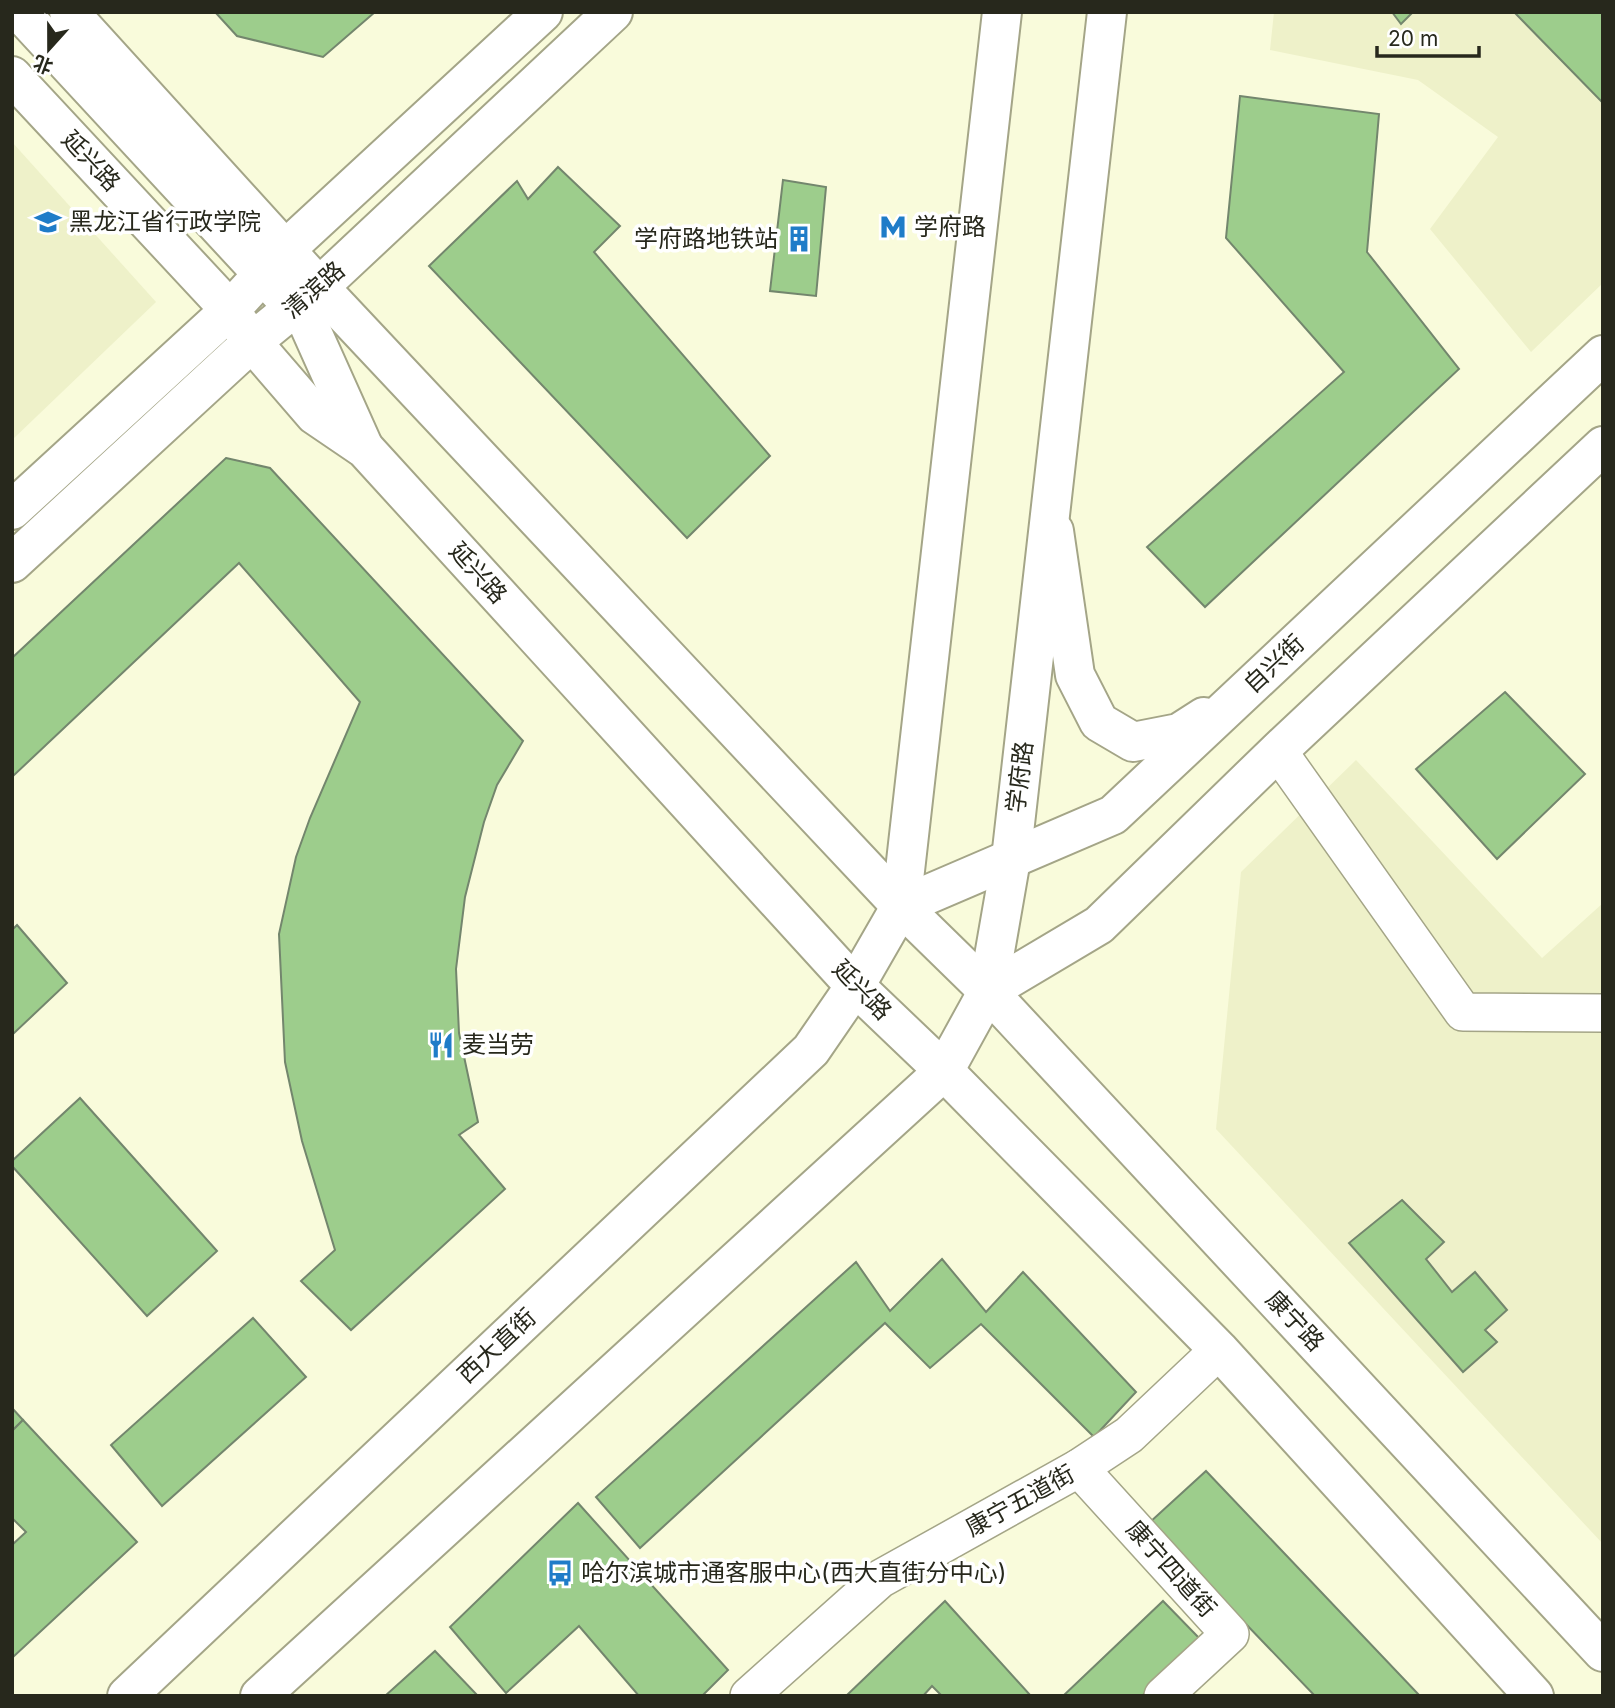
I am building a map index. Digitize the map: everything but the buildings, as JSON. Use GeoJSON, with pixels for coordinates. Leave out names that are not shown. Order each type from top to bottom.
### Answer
{"type":"FeatureCollection","features":[{"type":"Feature","properties":{"kind":"main road"},"geometry":{"type":"LineString","coordinates":[[20,12],[273,262],[901,906],[988,991],[1099,925],[1278,751],[1603,446]]}},
{"type":"Feature","properties":{"kind":"main road"},"geometry":{"type":"LineString","coordinates":[[69,12],[273,262]]}},
{"type":"Feature","properties":{"kind":"main road","name":"清滨路"},"geometry":{"type":"LineString","coordinates":[[12,510],[230,310],[273,262],[543,12]]}},
{"type":"Feature","properties":{"kind":"main road","name":"清滨路"},"geometry":{"type":"LineString","coordinates":[[12,563],[252,342],[307,298],[613,12]]}},
{"type":"Feature","properties":{"kind":"main road"},"geometry":{"type":"LineString","coordinates":[[855,986],[901,906],[1002,12]]}},
{"type":"Feature","properties":{"kind":"main road","name":"学府路"},"geometry":{"type":"LineString","coordinates":[[944,1071],[988,991],[1010,859],[1107,12]]}},
{"type":"Feature","properties":{"kind":"main road","name":"延兴路"},"geometry":{"type":"LineString","coordinates":[[12,76],[230,310],[252,342],[315,415],[365,449],[855,986],[944,1071]]}},
{"type":"Feature","properties":{"kind":"main road"},"geometry":{"type":"LineString","coordinates":[[307,298],[308,323],[365,449]]}},
{"type":"Feature","properties":{"kind":"main road","name":"自兴街"},"geometry":{"type":"LineString","coordinates":[[901,906],[1113,815],[1603,355]]}},
{"type":"Feature","properties":{"kind":"main road"},"geometry":{"type":"LineString","coordinates":[[1051,508],[1075,675],[1099,722],[1133,742],[1179,733],[1244,692]]}},
{"type":"Feature","properties":{"kind":"main road","name":"西大直街"},"geometry":{"type":"LineString","coordinates":[[127,1696],[811,1050],[855,986]]}},
{"type":"Feature","properties":{"kind":"main road","name":"康宁路"},"geometry":{"type":"LineString","coordinates":[[988,991],[1603,1652]]}},
{"type":"Feature","properties":{"kind":"main road"},"geometry":{"type":"LineString","coordinates":[[260,1696],[944,1071],[1219,1350],[1534,1696]]}},
{"type":"Feature","properties":{"kind":"street"},"geometry":{"type":"LineString","coordinates":[[1278,751],[1463,1013],[1603,1013]]}},
{"type":"Feature","properties":{"kind":"street","name":"康宁五道街"},"geometry":{"type":"LineString","coordinates":[[750,1696],[880,1579],[1079,1468],[1129,1434],[1219,1350]]}},
{"type":"Feature","properties":{"kind":"street","name":"康宁四道街"},"geometry":{"type":"LineString","coordinates":[[1079,1468],[1230,1634],[1163,1696]]}},
{"type":"Feature","properties":{"kind":"shaded area"},"geometry":{"type":"Polygon","coordinates":[[[1274,12],[1603,12],[1603,283],[1531,352],[1430,229],[1498,137],[1418,80],[1270,50],[1274,12]]]}},
{"type":"Feature","properties":{"kind":"shaded area","name":"黑龙江省行政学院"},"geometry":{"type":"Polygon","coordinates":[[[12,142],[156,302],[12,440],[12,142]]]}},
{"type":"Feature","properties":{"kind":"shaded area"},"geometry":{"type":"Polygon","coordinates":[[[1356,760],[1542,958],[1603,903],[1603,1544],[1216,1129],[1241,872],[1356,760]]]}},
{"type":"Feature","properties":{"kind":"place","name":"黑龙江省行政学院"},"geometry":{"type":"Point","coordinates":[48,222]}},
{"type":"Feature","properties":{"kind":"place","name":"学府路"},"geometry":{"type":"Point","coordinates":[893,227]}},
{"type":"Feature","properties":{"kind":"place","name":"学府路地铁站"},"geometry":{"type":"Point","coordinates":[799,239]}},
{"type":"Feature","properties":{"kind":"place","name":"麦当劳"},"geometry":{"type":"Point","coordinates":[441,1045]}},
{"type":"Feature","properties":{"kind":"place","name":"哈尔滨城市通客服中心(西大直街分中心)"},"geometry":{"type":"Point","coordinates":[560,1573]}}]}
